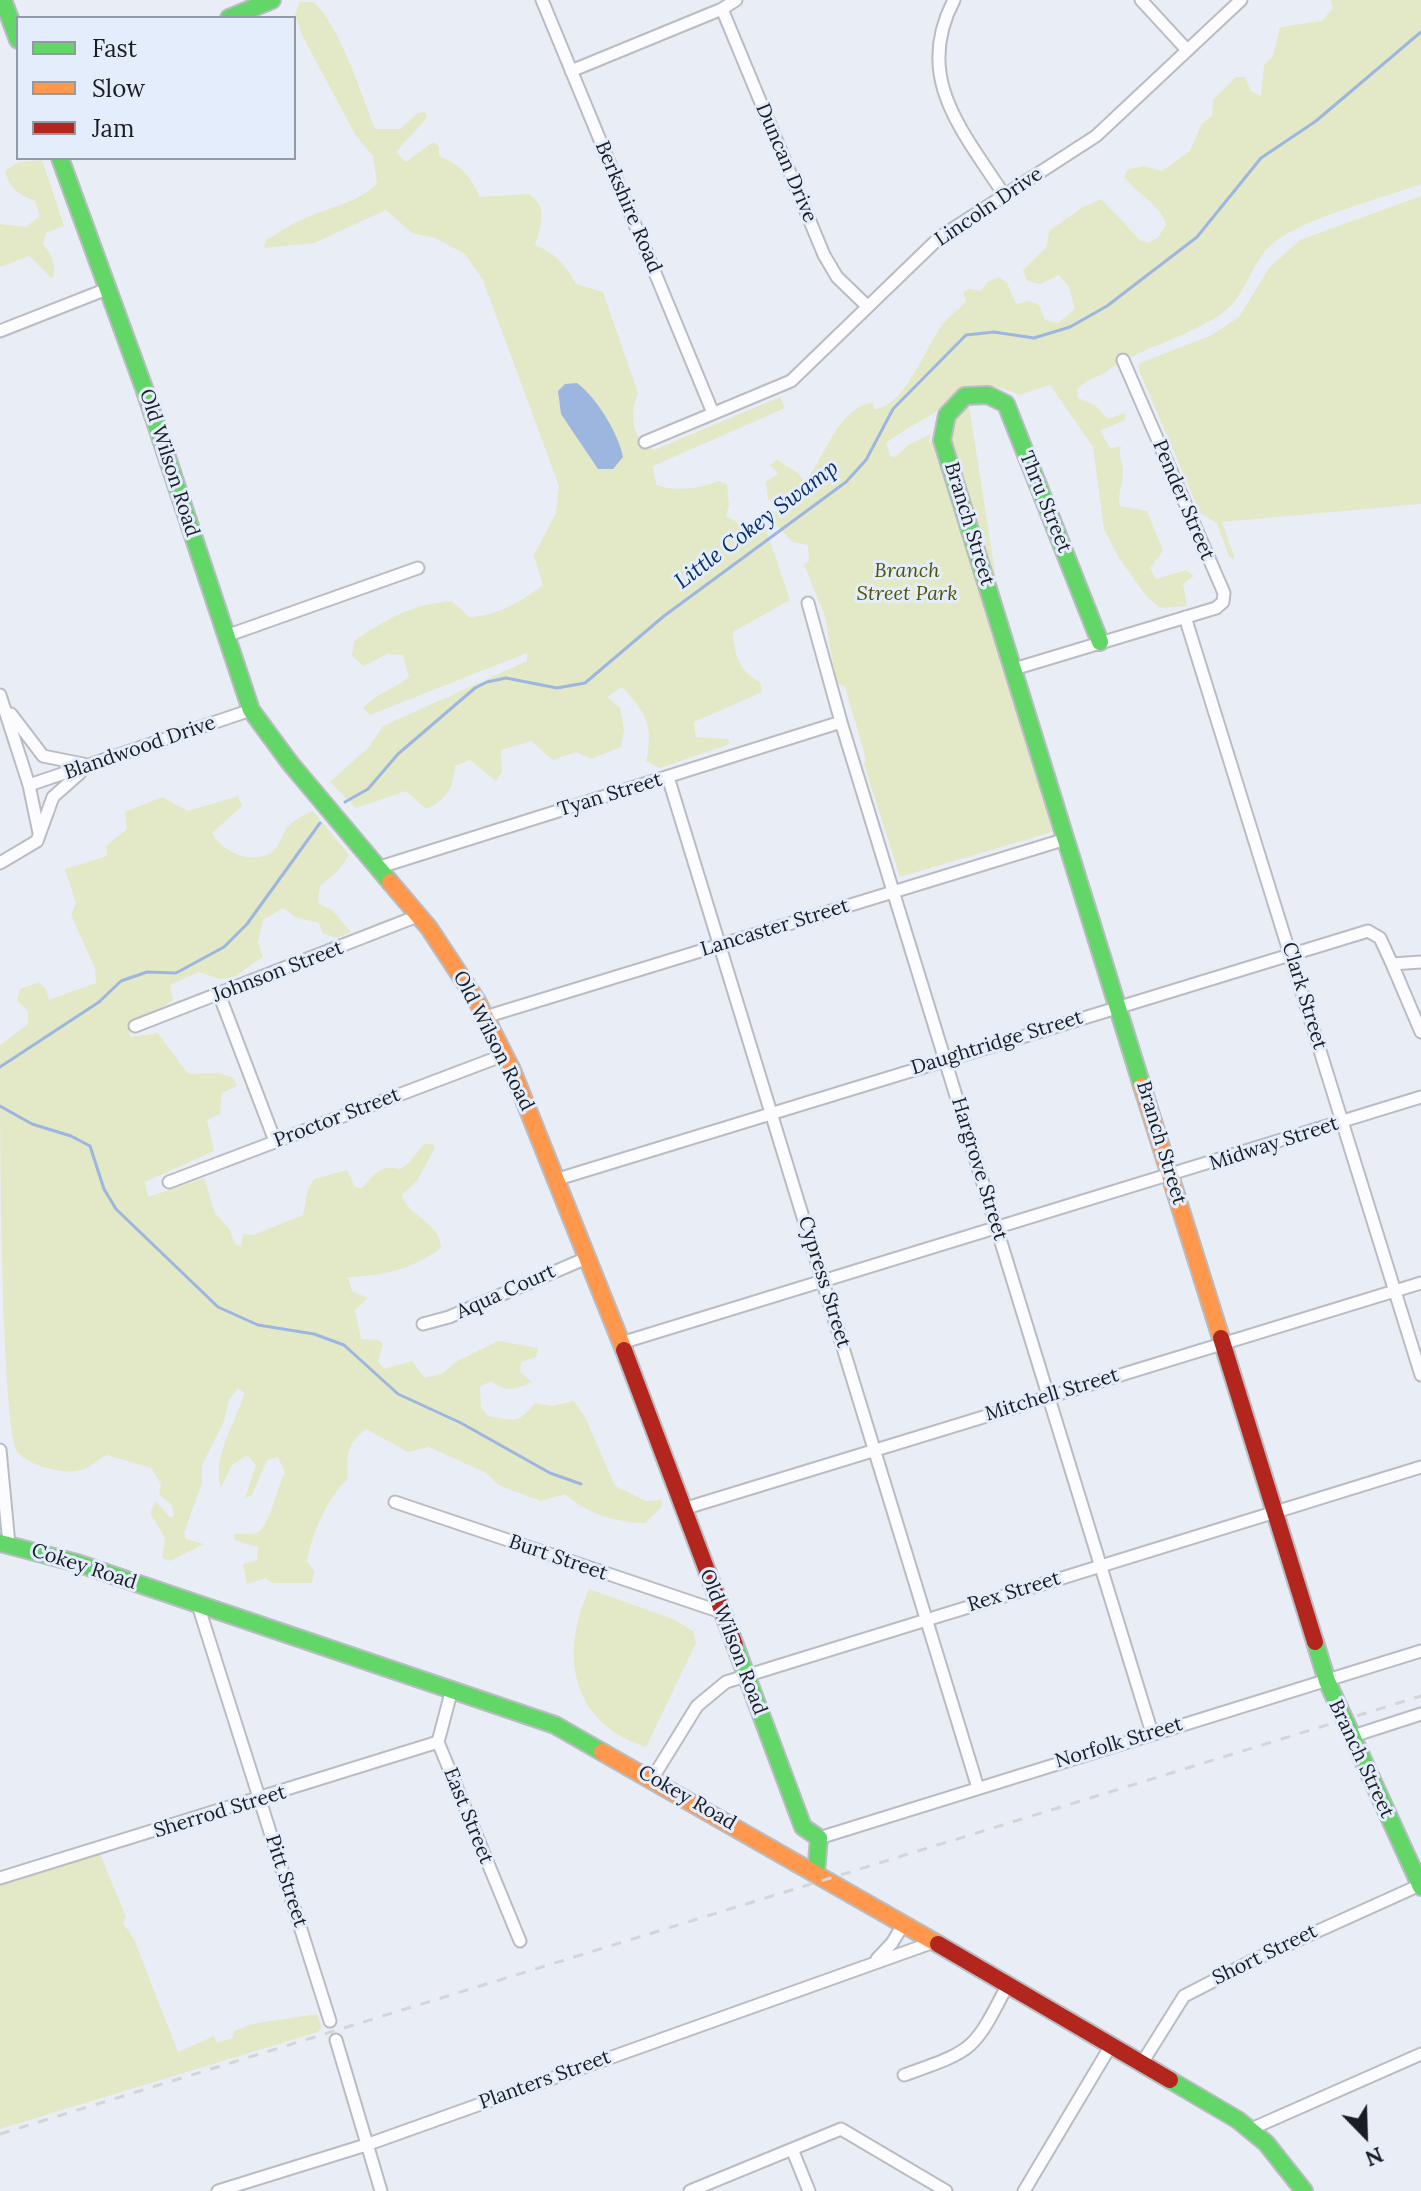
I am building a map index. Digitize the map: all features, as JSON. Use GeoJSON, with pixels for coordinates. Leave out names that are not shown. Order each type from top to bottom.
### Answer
{"type":"FeatureCollection","features":[{"type":"Feature","properties":{"kind":"street"},"geometry":{"type":"LineString","coordinates":[[3,0],[16,35]]}},
{"type":"Feature","properties":{"kind":"street"},"geometry":{"type":"LineString","coordinates":[[234,16],[272,0]]}},
{"type":"Feature","properties":{"kind":"street","name":"Berkshire Road"},"geometry":{"type":"LineString","coordinates":[[542,0],[713,413]]}},
{"type":"Feature","properties":{"kind":"street"},"geometry":{"type":"LineString","coordinates":[[571,71],[722,9],[736,0]]}},
{"type":"Feature","properties":{"kind":"street"},"geometry":{"type":"LineString","coordinates":[[954,0],[939,36],[939,79],[958,122],[1004,195]]}},
{"type":"Feature","properties":{"kind":"street"},"geometry":{"type":"LineString","coordinates":[[1141,0],[1187,50]]}},
{"type":"Feature","properties":{"kind":"street","name":"Lincoln Drive"},"geometry":{"type":"LineString","coordinates":[[645,442],[791,381],[951,227],[1096,136],[1241,0]]}},
{"type":"Feature","properties":{"kind":"street","name":"Duncan Drive"},"geometry":{"type":"LineString","coordinates":[[722,9],[824,255],[837,277],[867,306]]}},
{"type":"Feature","properties":{"kind":"street","name":"Old Wilson Road"},"geometry":{"type":"LineString","coordinates":[[61,160],[144,388],[251,710],[290,763],[420,915],[485,1017],[558,1179],[589,1257],[803,1827],[819,1838]]}},
{"type":"Feature","properties":{"kind":"street"},"geometry":{"type":"LineString","coordinates":[[0,331],[107,289]]}},
{"type":"Feature","properties":{"kind":"street","name":"Pender Street"},"geometry":{"type":"LineString","coordinates":[[1123,360],[1224,593],[1223,602],[1216,608],[1185,617]]}},
{"type":"Feature","properties":{"kind":"street","name":"Thru Street"},"geometry":{"type":"LineString","coordinates":[[965,396],[988,395],[1006,404],[1100,642]]}},
{"type":"Feature","properties":{"kind":"street","name":"Branch Street"},"geometry":{"type":"LineString","coordinates":[[965,396],[946,416],[941,428],[942,440],[1327,1681],[1420,1886]]}},
{"type":"Feature","properties":{"kind":"street"},"geometry":{"type":"LineString","coordinates":[[226,636],[418,568]]}},
{"type":"Feature","properties":{"kind":"street","name":"Hargrove Street"},"geometry":{"type":"LineString","coordinates":[[808,603],[841,722],[1152,1733]]}},
{"type":"Feature","properties":{"kind":"street"},"geometry":{"type":"LineString","coordinates":[[1014,669],[1185,617]]}},
{"type":"Feature","properties":{"kind":"street","name":"Clark Street"},"geometry":{"type":"LineString","coordinates":[[1185,617],[1421,1375]]}},
{"type":"Feature","properties":{"kind":"street"},"geometry":{"type":"LineString","coordinates":[[1,697],[29,742],[43,756],[65,763],[92,764]]}},
{"type":"Feature","properties":{"kind":"street"},"geometry":{"type":"LineString","coordinates":[[1,697],[29,785],[39,833]]}},
{"type":"Feature","properties":{"kind":"street","name":"Blandwood Drive"},"geometry":{"type":"LineString","coordinates":[[29,785],[251,710]]}},
{"type":"Feature","properties":{"kind":"street","name":"Tyan Street"},"geometry":{"type":"LineString","coordinates":[[380,867],[841,722]]}},
{"type":"Feature","properties":{"kind":"street"},"geometry":{"type":"LineString","coordinates":[[0,863],[30,848],[37,841],[53,797],[92,764]]}},
{"type":"Feature","properties":{"kind":"street","name":"Cypress Street"},"geometry":{"type":"LineString","coordinates":[[668,777],[978,1788]]}},
{"type":"Feature","properties":{"kind":"street","name":"Lancaster Street"},"geometry":{"type":"LineString","coordinates":[[485,1017],[1066,839]]}},
{"type":"Feature","properties":{"kind":"street","name":"Johnson Street"},"geometry":{"type":"LineString","coordinates":[[135,1026],[420,915]]}},
{"type":"Feature","properties":{"kind":"street","name":"Daughtridge Street"},"geometry":{"type":"LineString","coordinates":[[558,1179],[1368,931],[1380,938],[1392,964]]}},
{"type":"Feature","properties":{"kind":"street"},"geometry":{"type":"LineString","coordinates":[[1421,962],[1392,964],[1421,1032]]}},
{"type":"Feature","properties":{"kind":"street"},"geometry":{"type":"LineString","coordinates":[[219,994],[275,1141]]}},
{"type":"Feature","properties":{"kind":"street","name":"Proctor Street"},"geometry":{"type":"LineString","coordinates":[[169,1182],[504,1055]]}},
{"type":"Feature","properties":{"kind":"street","name":"Midway Street"},"geometry":{"type":"LineString","coordinates":[[621,1343],[1421,1097]]}},
{"type":"Feature","properties":{"kind":"street","name":"Aqua Court"},"geometry":{"type":"LineString","coordinates":[[423,1324],[449,1317],[589,1257]]}},
{"type":"Feature","properties":{"kind":"street","name":"Mitchell Street"},"geometry":{"type":"LineString","coordinates":[[683,1509],[1421,1283]]}},
{"type":"Feature","properties":{"kind":"street"},"geometry":{"type":"LineString","coordinates":[[0,1450],[5,1543]]}},
{"type":"Feature","properties":{"kind":"street","name":"Rex Street"},"geometry":{"type":"LineString","coordinates":[[652,1779],[705,1697],[726,1682],[1421,1467]]}},
{"type":"Feature","properties":{"kind":"street","name":"Burt Street"},"geometry":{"type":"LineString","coordinates":[[395,1502],[721,1612]]}},
{"type":"Feature","properties":{"kind":"street","name":"Cokey Road"},"geometry":{"type":"LineString","coordinates":[[5,1543],[555,1725],[816,1873],[1251,2129],[1304,2191]]}},
{"type":"Feature","properties":{"kind":"street","name":"Pitt Street"},"geometry":{"type":"LineString","coordinates":[[198,1605],[330,2021]]}},
{"type":"Feature","properties":{"kind":"street","name":"Norfolk Street"},"geometry":{"type":"LineString","coordinates":[[819,1838],[1421,1651]]}},
{"type":"Feature","properties":{"kind":"street","name":"East Street"},"geometry":{"type":"LineString","coordinates":[[452,1689],[438,1742],[520,1941]]}},
{"type":"Feature","properties":{"kind":"street"},"geometry":{"type":"LineString","coordinates":[[1350,1737],[1421,1714]]}},
{"type":"Feature","properties":{"kind":"street","name":"Sherrod Street"},"geometry":{"type":"LineString","coordinates":[[0,1878],[260,1800],[438,1742]]}},
{"type":"Feature","properties":{"kind":"street"},"geometry":{"type":"LineString","coordinates":[[816,1873],[819,1838]]}},
{"type":"Feature","properties":{"kind":"street","name":"Short Street"},"geometry":{"type":"LineString","coordinates":[[1142,2063],[1184,1996],[1269,1953],[1420,1886]]}},
{"type":"Feature","properties":{"kind":"street","name":"Planters Street"},"geometry":{"type":"LineString","coordinates":[[870,1964],[887,1950],[903,1925]]}},
{"type":"Feature","properties":{"kind":"street","name":"Planters Street"},"geometry":{"type":"LineString","coordinates":[[218,2191],[366,2145],[931,1943]]}},
{"type":"Feature","properties":{"kind":"street"},"geometry":{"type":"LineString","coordinates":[[904,2075],[961,2055],[973,2045],[1007,1986]]}},
{"type":"Feature","properties":{"kind":"street"},"geometry":{"type":"LineString","coordinates":[[336,2040],[381,2191]]}},
{"type":"Feature","properties":{"kind":"street"},"geometry":{"type":"LineString","coordinates":[[1024,2191],[1110,2047]]}},
{"type":"Feature","properties":{"kind":"street"},"geometry":{"type":"LineString","coordinates":[[1251,2129],[1421,2054]]}},
{"type":"Feature","properties":{"kind":"street"},"geometry":{"type":"LineString","coordinates":[[690,2191],[841,2129],[946,2191]]}},
{"type":"Feature","properties":{"kind":"street"},"geometry":{"type":"LineString","coordinates":[[792,2149],[809,2191]]}},
{"type":"Feature","properties":{"kind":"green space","name":"Branch Street Park"},"geometry":{"type":"Polygon","coordinates":[[[1330,0],[1421,0],[1421,184],[1292,231],[1268,248],[1227,310],[1203,325],[1120,363],[1077,390],[1078,398],[1095,405],[1108,419],[1125,413],[1125,420],[1100,431],[1110,448],[1121,446],[1123,472],[1120,506],[1147,511],[1163,551],[1150,568],[1156,579],[1186,570],[1194,576],[1183,584],[1187,606],[1160,608],[1147,597],[1119,558],[1104,529],[1093,447],[1050,385],[1019,395],[994,387],[969,389],[953,396],[937,411],[886,443],[890,456],[895,457],[910,444],[931,434],[928,444],[968,399],[1012,682],[1025,713],[1052,832],[900,877],[864,764],[866,759],[845,687],[836,682],[825,616],[804,565],[809,561],[808,545],[793,542],[777,526],[767,532],[790,600],[733,632],[739,662],[760,682],[762,692],[694,722],[696,737],[728,739],[730,744],[660,768],[646,761],[649,738],[646,721],[622,687],[607,697],[620,708],[624,730],[621,747],[591,759],[576,752],[553,760],[531,741],[501,750],[502,772],[496,781],[470,760],[455,766],[448,792],[439,802],[426,809],[406,791],[356,808],[330,782],[369,747],[383,726],[527,661],[527,653],[370,715],[363,708],[368,703],[409,677],[403,655],[387,654],[364,666],[352,656],[354,641],[412,609],[452,601],[469,617],[479,616],[508,607],[543,585],[534,555],[556,513],[559,486],[483,280],[465,254],[435,238],[412,233],[386,210],[314,243],[264,248],[266,240],[287,227],[354,199],[377,183],[373,156],[356,136],[302,35],[295,15],[300,2],[314,2],[333,28],[375,129],[400,129],[418,113],[425,112],[427,117],[420,127],[396,153],[406,162],[433,142],[439,146],[439,156],[464,172],[480,197],[528,194],[539,204],[542,217],[535,245],[559,260],[576,284],[603,292],[638,393],[633,409],[634,425],[646,446],[654,450],[780,397],[785,408],[653,466],[656,484],[662,487],[687,488],[718,481],[727,484],[729,505],[726,516],[744,526],[779,510],[768,499],[766,482],[778,474],[770,465],[777,460],[798,473],[805,482],[833,434],[850,414],[873,402],[874,409],[895,399],[913,376],[943,324],[966,301],[963,292],[969,289],[981,291],[987,282],[999,277],[1007,283],[1016,304],[1029,301],[1039,305],[1045,320],[1058,323],[1075,309],[1069,287],[1059,275],[1040,284],[1027,281],[1023,270],[1047,246],[1049,231],[1083,207],[1101,199],[1140,240],[1148,243],[1158,238],[1166,224],[1163,216],[1124,176],[1129,169],[1144,166],[1162,171],[1190,151],[1202,123],[1212,116],[1213,100],[1236,77],[1245,77],[1251,91],[1261,96],[1264,65],[1273,56],[1280,27],[1322,21],[1333,8],[1330,0]]]}},
{"type":"Feature","properties":{"kind":"green space"},"geometry":{"type":"Polygon","coordinates":[[[42,160],[64,226],[46,233],[43,243],[54,265],[52,279],[29,256],[0,267],[0,224],[26,227],[40,216],[35,201],[16,190],[5,171],[19,162],[42,160]]]}},
{"type":"Feature","properties":{"kind":"green space"},"geometry":{"type":"Polygon","coordinates":[[[1421,196],[1421,504],[1222,522],[1234,559],[1229,557],[1217,523],[1200,513],[1138,368],[1140,363],[1212,335],[1239,317],[1269,268],[1300,240],[1421,196]]]}},
{"type":"Feature","properties":{"kind":"green space"},"geometry":{"type":"Polygon","coordinates":[[[238,796],[242,806],[212,833],[228,850],[243,856],[259,857],[271,853],[288,826],[313,811],[349,855],[338,871],[320,886],[318,903],[332,910],[351,932],[337,938],[322,933],[319,923],[295,917],[283,908],[263,920],[258,943],[263,957],[234,977],[220,979],[199,972],[170,985],[173,1000],[129,1029],[130,1037],[158,1033],[188,1074],[219,1073],[233,1078],[237,1086],[222,1093],[220,1114],[207,1120],[214,1151],[145,1182],[148,1197],[204,1178],[215,1213],[229,1228],[235,1244],[241,1246],[243,1234],[253,1235],[303,1215],[308,1189],[314,1179],[347,1170],[355,1187],[362,1188],[378,1171],[400,1169],[424,1144],[433,1144],[435,1148],[418,1179],[402,1195],[410,1209],[435,1231],[441,1248],[397,1270],[348,1277],[352,1291],[368,1298],[355,1310],[361,1339],[379,1340],[383,1344],[378,1361],[384,1369],[412,1361],[425,1378],[443,1373],[457,1361],[498,1341],[538,1348],[536,1357],[521,1362],[520,1372],[532,1382],[511,1389],[491,1381],[480,1387],[481,1407],[488,1416],[511,1420],[520,1418],[536,1403],[552,1406],[574,1401],[585,1417],[615,1486],[646,1501],[661,1500],[662,1507],[645,1523],[602,1516],[565,1494],[541,1501],[498,1485],[486,1473],[429,1447],[408,1452],[366,1429],[351,1445],[348,1479],[327,1506],[313,1539],[307,1561],[314,1571],[312,1583],[274,1583],[265,1578],[247,1584],[243,1564],[257,1560],[258,1547],[234,1540],[235,1534],[260,1531],[285,1473],[278,1457],[267,1460],[252,1495],[245,1498],[256,1465],[247,1455],[232,1465],[221,1487],[219,1463],[244,1393],[238,1388],[229,1400],[224,1421],[202,1465],[202,1483],[184,1533],[186,1539],[204,1544],[170,1561],[162,1558],[165,1538],[150,1513],[156,1501],[170,1518],[174,1516],[172,1505],[159,1494],[161,1484],[151,1468],[107,1455],[85,1469],[57,1470],[39,1465],[18,1453],[12,1430],[4,1327],[0,1045],[28,1024],[28,1011],[17,1000],[20,989],[39,982],[46,989],[49,1000],[96,983],[95,968],[71,915],[76,903],[65,869],[107,856],[106,846],[127,829],[125,812],[162,797],[188,811],[238,796]]]}},
{"type":"Feature","properties":{"kind":"green space"},"geometry":{"type":"Polygon","coordinates":[[[589,1589],[673,1619],[693,1631],[696,1643],[646,1747],[621,1736],[601,1721],[587,1704],[578,1684],[574,1662],[575,1638],[589,1589]]]}},
{"type":"Feature","properties":{"kind":"green space"},"geometry":{"type":"Polygon","coordinates":[[[100,1854],[126,1917],[123,1923],[134,1939],[178,2052],[214,2036],[217,2043],[233,2038],[234,2031],[252,2024],[317,2014],[322,2027],[318,2032],[0,2129],[0,1883],[100,1854]]]}},
{"type":"Feature","properties":{"kind":"water"},"geometry":{"type":"Polygon","coordinates":[[[577,383],[599,407],[617,437],[623,457],[613,469],[598,469],[561,414],[558,391],[565,384],[577,383]]]}},
{"type":"Feature","properties":{"kind":"waterway","name":"Little Cokey Swamp"},"geometry":{"type":"LineString","coordinates":[[345,802],[368,789],[398,754],[475,688],[487,682],[506,678],[557,688],[585,683],[664,616],[846,482],[866,460],[893,409],[966,335],[994,332],[1034,338],[1070,327],[1107,306],[1197,237],[1261,158],[1316,121],[1421,32]]}},
{"type":"Feature","properties":{"kind":"waterway","name":"Little Cokey Swamp"},"geometry":{"type":"LineString","coordinates":[[0,1067],[99,1002],[121,981],[147,972],[176,973],[224,947],[247,924],[320,823]]}},
{"type":"Feature","properties":{"kind":"waterway"},"geometry":{"type":"LineString","coordinates":[[0,1106],[32,1124],[71,1136],[90,1146],[104,1189],[116,1209],[218,1307],[258,1325],[314,1334],[344,1345],[398,1394],[461,1423],[550,1473],[581,1484]]}},
{"type":"Feature","properties":{"kind":"railway"},"geometry":{"type":"LineString","coordinates":[[0,2134],[1421,1696]]}},
{"type":"Feature","properties":{"kind":"traffic: fast"},"geometry":{"type":"LineString","coordinates":[[3,0],[16,35]]}},
{"type":"Feature","properties":{"kind":"traffic: fast"},"geometry":{"type":"LineString","coordinates":[[234,16],[272,0]]}},
{"type":"Feature","properties":{"kind":"traffic: fast"},"geometry":{"type":"LineString","coordinates":[[61,160],[144,388],[251,710],[290,763],[390,882]]}},
{"type":"Feature","properties":{"kind":"traffic: fast"},"geometry":{"type":"LineString","coordinates":[[1100,642],[1006,404],[988,395],[965,396],[947,415],[942,440],[1142,1086]]}},
{"type":"Feature","properties":{"kind":"traffic: fast"},"geometry":{"type":"LineString","coordinates":[[0,1543],[77,1563],[555,1725],[602,1752]]}},
{"type":"Feature","properties":{"kind":"traffic: fast"},"geometry":{"type":"LineString","coordinates":[[1315,1642],[1327,1681],[1421,1887]]}},
{"type":"Feature","properties":{"kind":"traffic: fast"},"geometry":{"type":"LineString","coordinates":[[735,1645],[803,1827],[819,1838],[816,1873]]}},
{"type":"Feature","properties":{"kind":"traffic: fast"},"geometry":{"type":"LineString","coordinates":[[1170,2080],[1238,2120],[1266,2143],[1304,2191]]}},
{"type":"Feature","properties":{"kind":"traffic: slow"},"geometry":{"type":"LineString","coordinates":[[390,882],[429,928],[477,1001],[512,1070],[624,1350]]}},
{"type":"Feature","properties":{"kind":"traffic: slow"},"geometry":{"type":"LineString","coordinates":[[1142,1086],[1221,1338]]}},
{"type":"Feature","properties":{"kind":"traffic: slow"},"geometry":{"type":"LineString","coordinates":[[602,1752],[938,1944]]}},
{"type":"Feature","properties":{"kind":"traffic: jam"},"geometry":{"type":"LineString","coordinates":[[1221,1338],[1315,1642]]}},
{"type":"Feature","properties":{"kind":"traffic: jam"},"geometry":{"type":"LineString","coordinates":[[624,1350],[735,1645]]}},
{"type":"Feature","properties":{"kind":"traffic: jam"},"geometry":{"type":"LineString","coordinates":[[938,1944],[1170,2080]]}}]}
